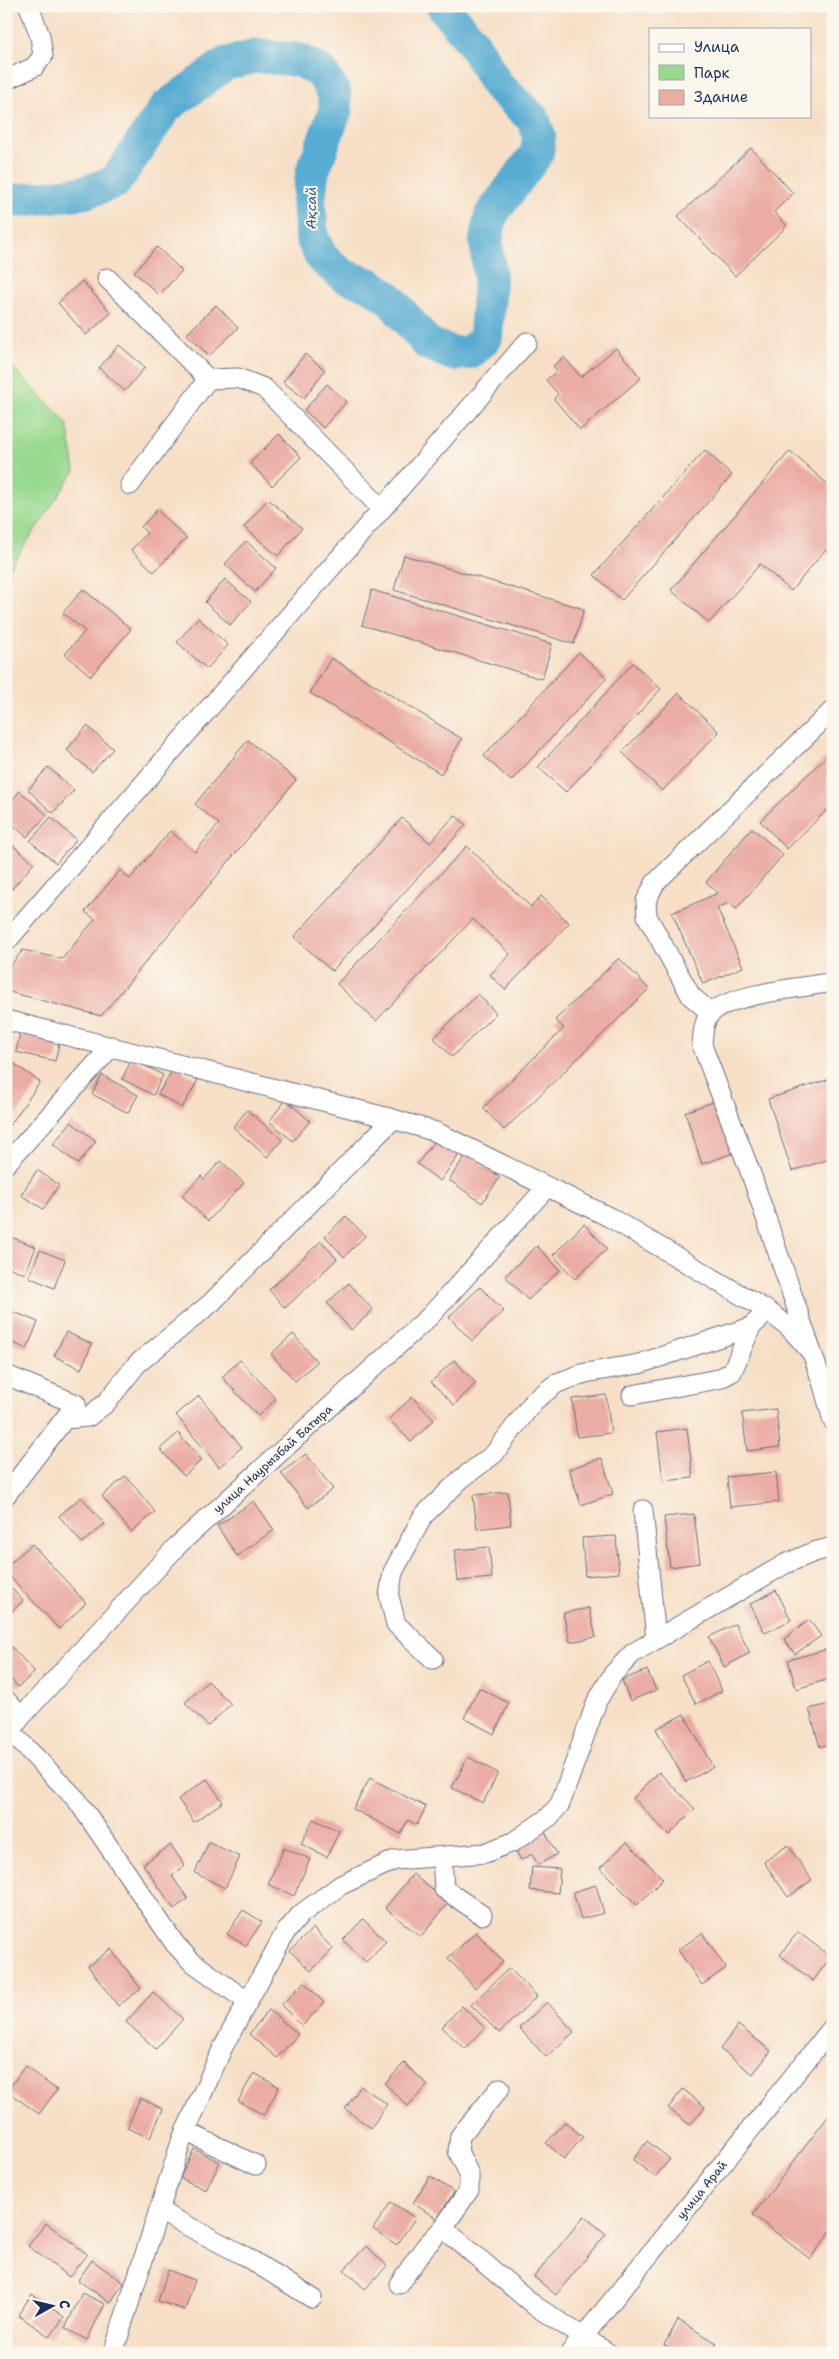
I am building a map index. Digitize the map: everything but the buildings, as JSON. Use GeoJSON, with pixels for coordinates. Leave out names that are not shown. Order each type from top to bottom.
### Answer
{"type":"FeatureCollection","features":[{"type":"Feature","properties":{"kind":"street"},"geometry":{"type":"LineString","coordinates":[[6,80],[34,67],[43,56],[40,36],[29,6]]}},
{"type":"Feature","properties":{"kind":"street"},"geometry":{"type":"LineString","coordinates":[[107,278],[208,379],[238,378],[264,388],[382,509]]}},
{"type":"Feature","properties":{"kind":"street"},"geometry":{"type":"LineString","coordinates":[[6,942],[527,342]]}},
{"type":"Feature","properties":{"kind":"street"},"geometry":{"type":"LineString","coordinates":[[130,485],[208,379]]}},
{"type":"Feature","properties":{"kind":"street"},"geometry":{"type":"LineString","coordinates":[[711,1013],[691,996],[647,916],[646,900],[656,883],[833,710]]}},
{"type":"Feature","properties":{"kind":"street"},"geometry":{"type":"LineString","coordinates":[[833,982],[736,1000],[711,1013],[703,1026],[702,1045],[751,1174],[823,1385],[833,1421]]}},
{"type":"Feature","properties":{"kind":"street"},"geometry":{"type":"LineString","coordinates":[[6,1020],[393,1119],[436,1132],[609,1217],[768,1312],[790,1328],[811,1352]]}},
{"type":"Feature","properties":{"kind":"street"},"geometry":{"type":"LineString","coordinates":[[6,1164],[112,1046]]}},
{"type":"Feature","properties":{"kind":"street"},"geometry":{"type":"LineString","coordinates":[[65,1419],[88,1417],[106,1403],[137,1364],[210,1303],[393,1119]]}},
{"type":"Feature","properties":{"kind":"street","name":"улица Наурызбай Батыра"},"geometry":{"type":"LineString","coordinates":[[13,1729],[177,1546],[430,1316],[546,1187]]}},
{"type":"Feature","properties":{"kind":"street"},"geometry":{"type":"LineString","coordinates":[[433,1659],[396,1624],[388,1596],[393,1572],[423,1516],[461,1479],[494,1454],[534,1401],[557,1383],[585,1373],[639,1364],[751,1327],[768,1312]]}},
{"type":"Feature","properties":{"kind":"street"},"geometry":{"type":"LineString","coordinates":[[632,1395],[718,1379],[732,1372],[751,1327]]}},
{"type":"Feature","properties":{"kind":"street"},"geometry":{"type":"LineString","coordinates":[[6,1375],[76,1404],[6,1495]]}},
{"type":"Feature","properties":{"kind":"street"},"geometry":{"type":"LineString","coordinates":[[643,1510],[656,1639]]}},
{"type":"Feature","properties":{"kind":"street"},"geometry":{"type":"LineString","coordinates":[[113,2353],[185,2132],[223,2047],[285,1933],[302,1914],[341,1885],[395,1860],[486,1853],[513,1842],[549,1817],[560,1804],[597,1701],[614,1674],[633,1653],[785,1564],[814,1552],[833,1547]]}},
{"type":"Feature","properties":{"kind":"street"},"geometry":{"type":"LineString","coordinates":[[6,1700],[13,1729],[77,1800],[175,1944],[191,1961],[248,2002]]}},
{"type":"Feature","properties":{"kind":"street"},"geometry":{"type":"LineString","coordinates":[[442,1857],[444,1889],[482,1915]]}},
{"type":"Feature","properties":{"kind":"street","name":"улица Арай"},"geometry":{"type":"LineString","coordinates":[[576,2345],[833,2026]]}},
{"type":"Feature","properties":{"kind":"street"},"geometry":{"type":"LineString","coordinates":[[399,2284],[425,2247],[443,2228],[469,2190],[470,2174],[458,2151],[460,2136],[500,2088]]}},
{"type":"Feature","properties":{"kind":"street"},"geometry":{"type":"LineString","coordinates":[[185,2132],[256,2164]]}},
{"type":"Feature","properties":{"kind":"street"},"geometry":{"type":"LineString","coordinates":[[159,2212],[242,2255],[312,2298]]}},
{"type":"Feature","properties":{"kind":"street"},"geometry":{"type":"LineString","coordinates":[[443,2228],[535,2306],[576,2345],[608,2353]]}},
{"type":"Feature","properties":{"kind":"green space"},"geometry":{"type":"Polygon","coordinates":[[[6,361],[67,423],[75,471],[6,573],[6,361]]]}},
{"type":"Feature","properties":{"kind":"waterway","name":"Ақсай"},"geometry":{"type":"LineString","coordinates":[[6,202],[86,192],[115,182],[166,107],[225,64],[257,56],[299,60],[321,72],[334,93],[336,109],[312,173],[309,201],[312,238],[322,258],[344,276],[371,285],[390,299],[427,343],[453,354],[471,352],[486,337],[490,278],[486,240],[491,215],[537,153],[539,136],[533,119],[497,85],[473,43],[443,6]]}}]}
